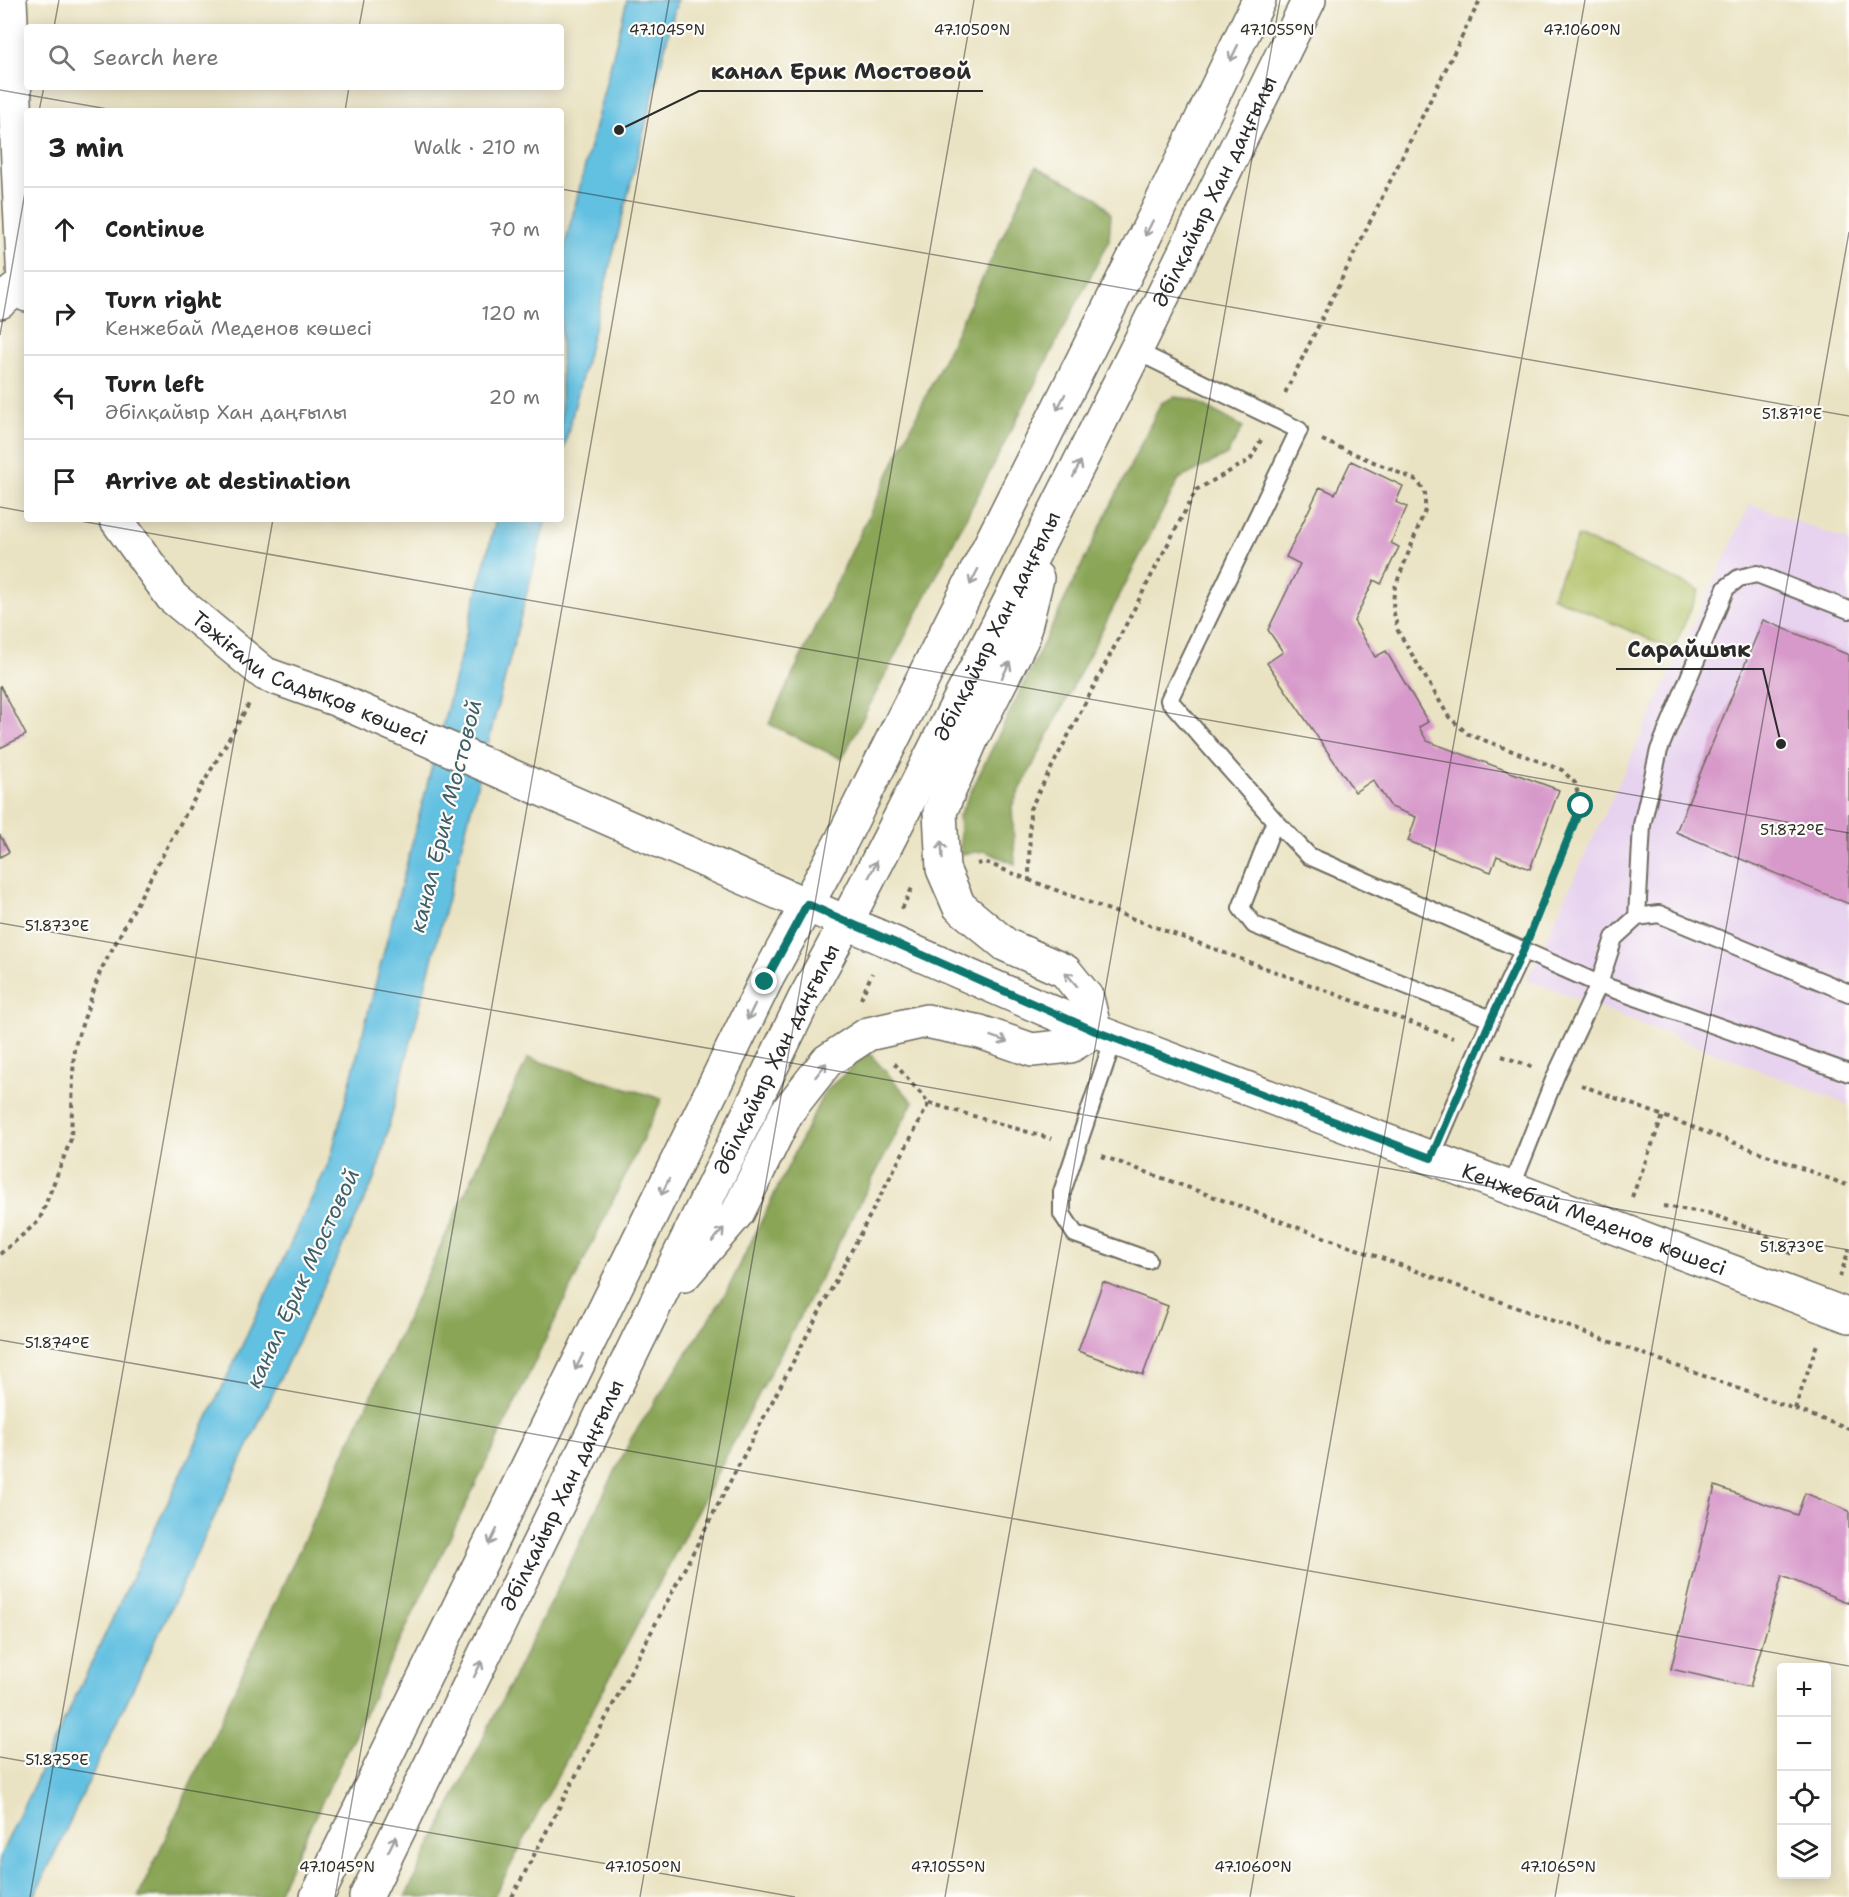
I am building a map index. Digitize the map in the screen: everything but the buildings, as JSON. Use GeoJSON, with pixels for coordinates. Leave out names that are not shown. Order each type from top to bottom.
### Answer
{"type":"FeatureCollection","features":[{"type":"Feature","properties":{"kind":"main road"},"geometry":{"type":"LineString","coordinates":[[10,0],[17,294]]}},
{"type":"Feature","properties":{"kind":"main road","name":"Әбілқайыр Хан даңғылы"},"geometry":{"type":"LineString","coordinates":[[317,1897],[737,1039],[848,830],[1147,231],[1259,0]]}},
{"type":"Feature","properties":{"kind":"main road","name":"Әбілқайыр Хан даңғылы"},"geometry":{"type":"LineString","coordinates":[[366,1897],[805,998],[848,922],[1052,521],[1309,0]]}},
{"type":"Feature","properties":{"kind":"main road"},"geometry":{"type":"LineString","coordinates":[[653,1311],[738,1212],[788,1112],[820,1070],[827,1061],[868,1034],[926,1021],[980,1032],[1032,1050],[1070,1046],[1105,1034],[1087,998],[1065,971],[1006,945],[959,906],[943,869],[940,812],[973,736],[1022,639],[1052,521]]}},
{"type":"Feature","properties":{"kind":"main road","name":"Тәжіғали Садықов көшесі"},"geometry":{"type":"LineString","coordinates":[[118,522],[171,597],[265,674],[335,699],[807,904]]}},
{"type":"Feature","properties":{"kind":"main road","name":"Кенжебай Меденов көшесі"},"geometry":{"type":"LineString","coordinates":[[807,904],[1105,1034],[1849,1316]]}},
{"type":"Feature","properties":{"kind":"lane"},"geometry":{"type":"LineString","coordinates":[[1136,351],[1299,430],[1170,700],[1275,821],[1309,856],[1599,984],[1849,1073]]}},
{"type":"Feature","properties":{"kind":"lane"},"geometry":{"type":"LineString","coordinates":[[1637,917],[1642,825],[1659,750],[1726,588],[1738,578],[1757,574],[1849,610]]}},
{"type":"Feature","properties":{"kind":"lane"},"geometry":{"type":"LineString","coordinates":[[1275,821],[1241,908],[1254,925],[1491,1019]]}},
{"type":"Feature","properties":{"kind":"lane"},"geometry":{"type":"LineString","coordinates":[[1511,1188],[1556,1075],[1599,984],[1614,938],[1637,917],[1659,914],[1849,993]]}},
{"type":"Feature","properties":{"kind":"lane"},"geometry":{"type":"LineString","coordinates":[[1431,1158],[1524,949]]}},
{"type":"Feature","properties":{"kind":"lane"},"geometry":{"type":"LineString","coordinates":[[1105,1034],[1077,1147],[1062,1192],[1062,1214],[1075,1234],[1148,1260]]}},
{"type":"Feature","properties":{"kind":"path"},"geometry":{"type":"LineString","coordinates":[[1299,430],[1416,480],[1425,491],[1425,510],[1394,590],[1393,609],[1398,631],[1449,717],[1467,734],[1563,770],[1575,783],[1581,806],[1524,949]]}},
{"type":"Feature","properties":{"kind":"path"},"geometry":{"type":"LineString","coordinates":[[0,1254],[39,1221],[71,1139],[74,1048],[100,972],[173,836],[265,674]]}},
{"type":"Feature","properties":{"kind":"path"},"geometry":{"type":"LineString","coordinates":[[1029,880],[1849,1186]]}},
{"type":"Feature","properties":{"kind":"path"},"geometry":{"type":"LineString","coordinates":[[929,1103],[1077,1147],[1849,1430]]}},
{"type":"Feature","properties":{"kind":"path"},"geometry":{"type":"LineString","coordinates":[[1630,1201],[1663,1116]]}},
{"type":"Feature","properties":{"kind":"path"},"geometry":{"type":"LineString","coordinates":[[1653,1204],[1708,1213],[1763,1233],[1800,1259]]}},
{"type":"Feature","properties":{"kind":"shaded area"},"geometry":{"type":"Polygon","coordinates":[[[1750,504],[1849,541],[1849,1105],[1527,979],[1750,504]]]}},
{"type":"Feature","properties":{"kind":"green space"},"geometry":{"type":"Polygon","coordinates":[[[1036,166],[1098,198],[1111,214],[1109,240],[842,759],[769,724],[1036,166]]]}},
{"type":"Feature","properties":{"kind":"green space"},"geometry":{"type":"Polygon","coordinates":[[[1174,397],[1192,399],[1243,427],[1227,455],[1179,479],[1012,806],[1015,864],[985,851],[961,854],[959,816],[1161,403],[1174,397]]]}},
{"type":"Feature","properties":{"kind":"green space"},"geometry":{"type":"Polygon","coordinates":[[[1578,536],[1699,590],[1673,650],[1552,596],[1578,536]]]}},
{"type":"Feature","properties":{"kind":"green space"},"geometry":{"type":"Polygon","coordinates":[[[869,1053],[913,1102],[494,1897],[405,1897],[632,1437],[726,1293],[825,1091],[869,1053]]]}},
{"type":"Feature","properties":{"kind":"green space"},"geometry":{"type":"Polygon","coordinates":[[[528,1058],[662,1099],[276,1897],[138,1897],[528,1058]]]}},
{"type":"Feature","properties":{"kind":"water"},"geometry":{"type":"Polygon","coordinates":[[[627,0],[677,0],[564,448],[564,249],[627,0]]]}},
{"type":"Feature","properties":{"kind":"water","name":"канал Ерик Мостовой"},"geometry":{"type":"Polygon","coordinates":[[[495,522],[545,522],[376,1176],[34,1897],[0,1897],[0,1856],[330,1160],[495,522]]]}},
{"type":"Feature","properties":{"kind":"place","name":"канал Ерик Мостовой"},"geometry":{"type":"Point","coordinates":[619,130]}},
{"type":"Feature","properties":{"kind":"place","name":"Сарайшык"},"geometry":{"type":"Point","coordinates":[1781,744]}},
{"type":"Feature","properties":{"kind":"route"},"geometry":{"type":"LineString","coordinates":[[765,982],[807,904],[1095,1031],[1431,1158],[1524,949],[1581,806]]}}]}
